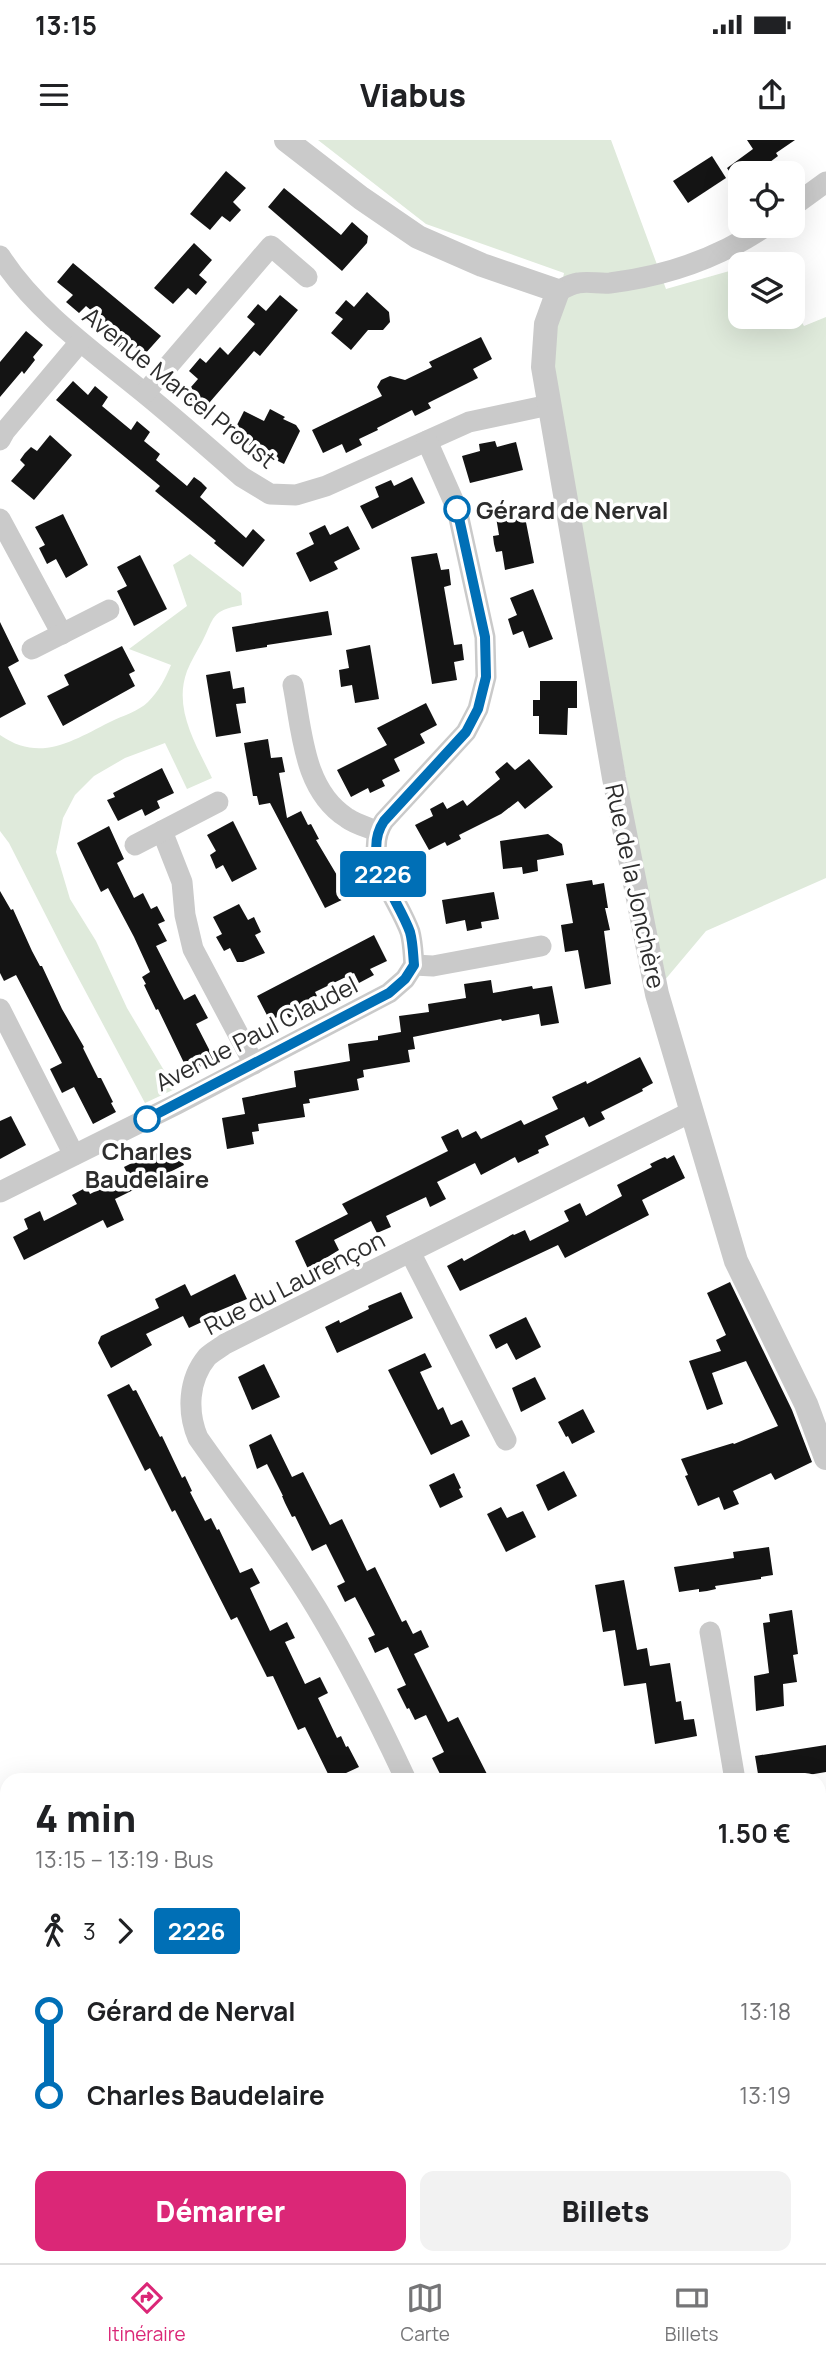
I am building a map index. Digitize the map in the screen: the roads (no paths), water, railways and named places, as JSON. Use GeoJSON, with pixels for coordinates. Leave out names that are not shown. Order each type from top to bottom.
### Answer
{"type":"FeatureCollection","features":[{"type":"Feature","properties":{"kind":"street"},"geometry":{"type":"LineString","coordinates":[[286,140],[361,198],[418,237],[482,265],[558,291],[578,283],[608,283],[702,262],[747,238]]}},
{"type":"Feature","properties":{"kind":"street"},"geometry":{"type":"LineString","coordinates":[[805,198],[826,183]]}},
{"type":"Feature","properties":{"kind":"street"},"geometry":{"type":"LineString","coordinates":[[145,393],[271,246],[307,277]]}},
{"type":"Feature","properties":{"kind":"street","name":"Avenue Marcel Proust"},"geometry":{"type":"LineString","coordinates":[[0,256],[27,293],[80,342],[145,393],[242,477],[270,494],[296,495],[326,486],[469,422],[549,404]]}},
{"type":"Feature","properties":{"kind":"street","name":"Rue de la Jonchère"},"geometry":{"type":"LineString","coordinates":[[558,291],[546,324],[543,367],[614,778],[657,994],[736,1261],[806,1404],[826,1458]]}},
{"type":"Feature","properties":{"kind":"street"},"geometry":{"type":"LineString","coordinates":[[0,440],[80,342]]}},
{"type":"Feature","properties":{"kind":"street"},"geometry":{"type":"LineString","coordinates":[[427,441],[457,509],[485,637],[486,677],[478,709],[466,732],[384,821],[377,831],[374,849],[381,871],[410,933],[414,965],[433,966],[541,946]]}},
{"type":"Feature","properties":{"kind":"street"},"geometry":{"type":"LineString","coordinates":[[0,519],[62,634]]}},
{"type":"Feature","properties":{"kind":"street"},"geometry":{"type":"LineString","coordinates":[[32,649],[109,610]]}},
{"type":"Feature","properties":{"kind":"street"},"geometry":{"type":"LineString","coordinates":[[293,685],[311,775],[325,797],[346,818],[377,831]]}},
{"type":"Feature","properties":{"kind":"street"},"geometry":{"type":"LineString","coordinates":[[135,845],[218,802]]}},
{"type":"Feature","properties":{"kind":"street"},"geometry":{"type":"LineString","coordinates":[[162,831],[182,882],[185,915],[193,949],[254,1064]]}},
{"type":"Feature","properties":{"kind":"street","name":"Avenue Paul Claudel"},"geometry":{"type":"LineString","coordinates":[[0,1192],[389,993],[405,979],[414,965]]}},
{"type":"Feature","properties":{"kind":"street"},"geometry":{"type":"LineString","coordinates":[[0,1009],[74,1155]]}},
{"type":"Feature","properties":{"kind":"street","name":"Rue du Laurençon"},"geometry":{"type":"LineString","coordinates":[[403,1773],[367,1697],[317,1609],[267,1532],[198,1438],[191,1422],[191,1397],[196,1375],[208,1356],[217,1350],[691,1112]]}},
{"type":"Feature","properties":{"kind":"street"},"geometry":{"type":"LineString","coordinates":[[410,1252],[506,1440]]}},
{"type":"Feature","properties":{"kind":"street"},"geometry":{"type":"LineString","coordinates":[[710,1632],[734,1773]]}},
{"type":"Feature","properties":{"kind":"place","name":"Gérard de Nerval"},"geometry":{"type":"Point","coordinates":[457,509]}},
{"type":"Feature","properties":{"kind":"place","name":"Charles Baudelaire"},"geometry":{"type":"Point","coordinates":[147,1119]}}]}
